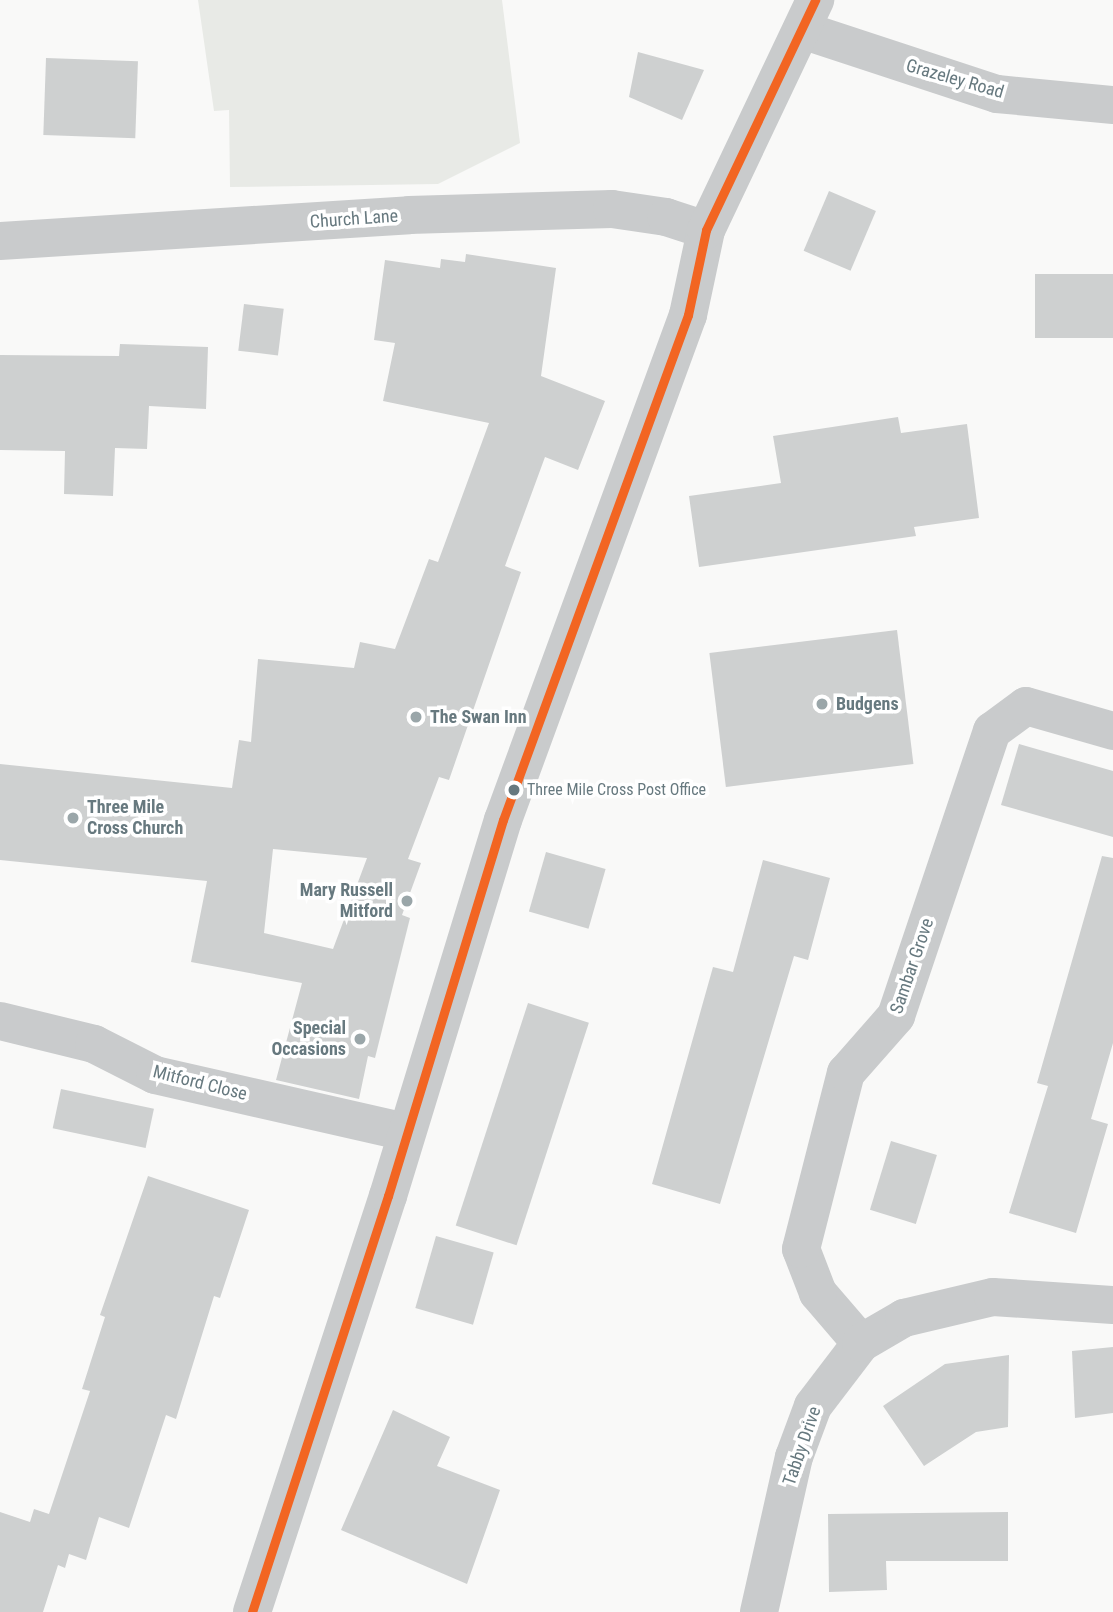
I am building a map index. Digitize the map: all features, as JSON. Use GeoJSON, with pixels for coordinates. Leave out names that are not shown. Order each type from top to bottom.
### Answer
{"type":"FeatureCollection","features":[{"type":"Feature","properties":{"kind":"street","name":"Grazeley Road"},"geometry":{"type":"LineString","coordinates":[[809,15],[997,93],[1113,105]]}},
{"type":"Feature","properties":{"kind":"street"},"geometry":{"type":"LineString","coordinates":[[251,1612],[503,820],[688,315],[706,230],[809,15]]}},
{"type":"Feature","properties":{"kind":"street","name":"Church Lane"},"geometry":{"type":"LineString","coordinates":[[0,241],[409,215],[612,209],[666,217],[706,230]]}},
{"type":"Feature","properties":{"kind":"street","name":"Sambar Grove"},"geometry":{"type":"LineString","coordinates":[[861,1343],[818,1293],[801,1249],[846,1073],[896,1016],[992,731],[1026,706],[1113,731]]}},
{"type":"Feature","properties":{"kind":"street","name":"Mitford Close"},"geometry":{"type":"LineString","coordinates":[[0,1021],[94,1044],[155,1075],[405,1132]]}},
{"type":"Feature","properties":{"kind":"street","name":"Tabby Drive"},"geometry":{"type":"LineString","coordinates":[[759,1612],[794,1457],[813,1406],[861,1343],[904,1318],[993,1297],[1113,1305]]}},
{"type":"Feature","properties":{"kind":"shaded area"},"geometry":{"type":"Polygon","coordinates":[[[198,0],[502,0],[520,143],[438,184],[230,187],[229,110],[214,111],[198,0]]]}},
{"type":"Feature","properties":{"kind":"building"},"geometry":{"type":"Polygon","coordinates":[[[638,52],[704,70],[682,120],[629,97],[638,52]]]}},
{"type":"Feature","properties":{"kind":"building"},"geometry":{"type":"Polygon","coordinates":[[[46,58],[138,61],[135,138],[43,135],[46,58]]]}},
{"type":"Feature","properties":{"kind":"building"},"geometry":{"type":"Polygon","coordinates":[[[829,191],[876,211],[851,271],[804,251],[829,191]]]}},
{"type":"Feature","properties":{"kind":"building"},"geometry":{"type":"Polygon","coordinates":[[[466,254],[556,268],[541,376],[605,401],[578,470],[545,457],[505,566],[521,572],[449,780],[439,777],[408,859],[421,863],[402,915],[410,918],[375,1058],[368,1056],[359,1099],[276,1080],[302,983],[191,962],[207,881],[0,860],[0,764],[232,788],[239,740],[251,742],[258,659],[354,668],[360,642],[395,649],[429,559],[438,562],[489,423],[383,401],[395,343],[374,340],[385,260],[440,268],[441,259],[465,262],[466,254]],[[273,849],[264,933],[333,949],[367,858],[273,849]]]}},
{"type":"Feature","properties":{"kind":"building"},"geometry":{"type":"Polygon","coordinates":[[[1035,274],[1113,274],[1113,338],[1035,338],[1035,274]]]}},
{"type":"Feature","properties":{"kind":"building"},"geometry":{"type":"Polygon","coordinates":[[[244,304],[284,309],[278,356],[238,351],[244,304]]]}},
{"type":"Feature","properties":{"kind":"building"},"geometry":{"type":"Polygon","coordinates":[[[120,344],[208,347],[206,409],[149,406],[147,449],[115,448],[113,496],[64,494],[65,451],[0,450],[0,355],[119,356],[120,344]]]}},
{"type":"Feature","properties":{"kind":"building"},"geometry":{"type":"Polygon","coordinates":[[[898,417],[901,433],[967,424],[979,518],[914,527],[916,536],[699,567],[689,496],[781,483],[773,436],[898,417]]]}},
{"type":"Feature","properties":{"kind":"building"},"geometry":{"type":"Polygon","coordinates":[[[897,630],[913,764],[726,787],[709,653],[897,630]]]}},
{"type":"Feature","properties":{"kind":"building"},"geometry":{"type":"Polygon","coordinates":[[[1019,744],[1113,771],[1113,837],[1001,805],[1019,744]]]}},
{"type":"Feature","properties":{"kind":"building"},"geometry":{"type":"Polygon","coordinates":[[[546,852],[606,869],[589,929],[529,912],[546,852]]]}},
{"type":"Feature","properties":{"kind":"building"},"geometry":{"type":"Polygon","coordinates":[[[1102,856],[1113,858],[1113,1043],[1091,1119],[1108,1124],[1076,1233],[1009,1213],[1048,1086],[1037,1083],[1102,856]]]}},
{"type":"Feature","properties":{"kind":"building"},"geometry":{"type":"Polygon","coordinates":[[[763,860],[830,878],[808,960],[794,956],[720,1204],[652,1184],[713,967],[733,972],[763,860]]]}},
{"type":"Feature","properties":{"kind":"building"},"geometry":{"type":"Polygon","coordinates":[[[528,1003],[589,1023],[517,1245],[456,1226],[528,1003]]]}},
{"type":"Feature","properties":{"kind":"building"},"geometry":{"type":"Polygon","coordinates":[[[61,1089],[154,1109],[146,1148],[53,1128],[61,1089]]]}},
{"type":"Feature","properties":{"kind":"building"},"geometry":{"type":"Polygon","coordinates":[[[891,1141],[937,1155],[916,1224],[870,1210],[891,1141]]]}},
{"type":"Feature","properties":{"kind":"building"},"geometry":{"type":"Polygon","coordinates":[[[148,1176],[249,1210],[220,1298],[214,1296],[176,1419],[166,1415],[129,1528],[99,1517],[86,1560],[69,1554],[65,1568],[58,1565],[43,1612],[0,1612],[0,1512],[30,1522],[34,1509],[49,1514],[90,1391],[82,1389],[105,1317],[100,1315],[148,1176]]]}},
{"type":"Feature","properties":{"kind":"building"},"geometry":{"type":"Polygon","coordinates":[[[436,1236],[494,1253],[473,1325],[415,1308],[436,1236]]]}},
{"type":"Feature","properties":{"kind":"building"},"geometry":{"type":"Polygon","coordinates":[[[1113,1347],[1113,1413],[1075,1418],[1072,1351],[1113,1347]]]}},
{"type":"Feature","properties":{"kind":"building"},"geometry":{"type":"Polygon","coordinates":[[[1009,1355],[1008,1427],[976,1432],[924,1466],[883,1406],[945,1364],[1009,1355]]]}},
{"type":"Feature","properties":{"kind":"building"},"geometry":{"type":"Polygon","coordinates":[[[393,1410],[450,1437],[437,1466],[500,1490],[467,1584],[341,1530],[393,1410]]]}},
{"type":"Feature","properties":{"kind":"building"},"geometry":{"type":"Polygon","coordinates":[[[1008,1512],[1008,1561],[886,1561],[887,1590],[829,1592],[828,1514],[1008,1512]]]}},
{"type":"Feature","properties":{"kind":"transit line"},"geometry":{"type":"LineString","coordinates":[[252,1612],[388,1196],[503,820],[688,315],[706,230],[815,0]]}},
{"type":"Feature","properties":{"kind":"place","name":"Budgens"},"geometry":{"type":"Point","coordinates":[822,704]}},
{"type":"Feature","properties":{"kind":"place","name":"The Swan Inn"},"geometry":{"type":"Point","coordinates":[416,717]}},
{"type":"Feature","properties":{"kind":"place","name":"Three Mile Cross Post Office"},"geometry":{"type":"Point","coordinates":[514,790]}},
{"type":"Feature","properties":{"kind":"place","name":"Three Mile Cross Church"},"geometry":{"type":"Point","coordinates":[73,818]}},
{"type":"Feature","properties":{"kind":"place","name":"Mary Russell Mitford"},"geometry":{"type":"Point","coordinates":[407,901]}},
{"type":"Feature","properties":{"kind":"place","name":"Special Occasions"},"geometry":{"type":"Point","coordinates":[360,1039]}}]}
